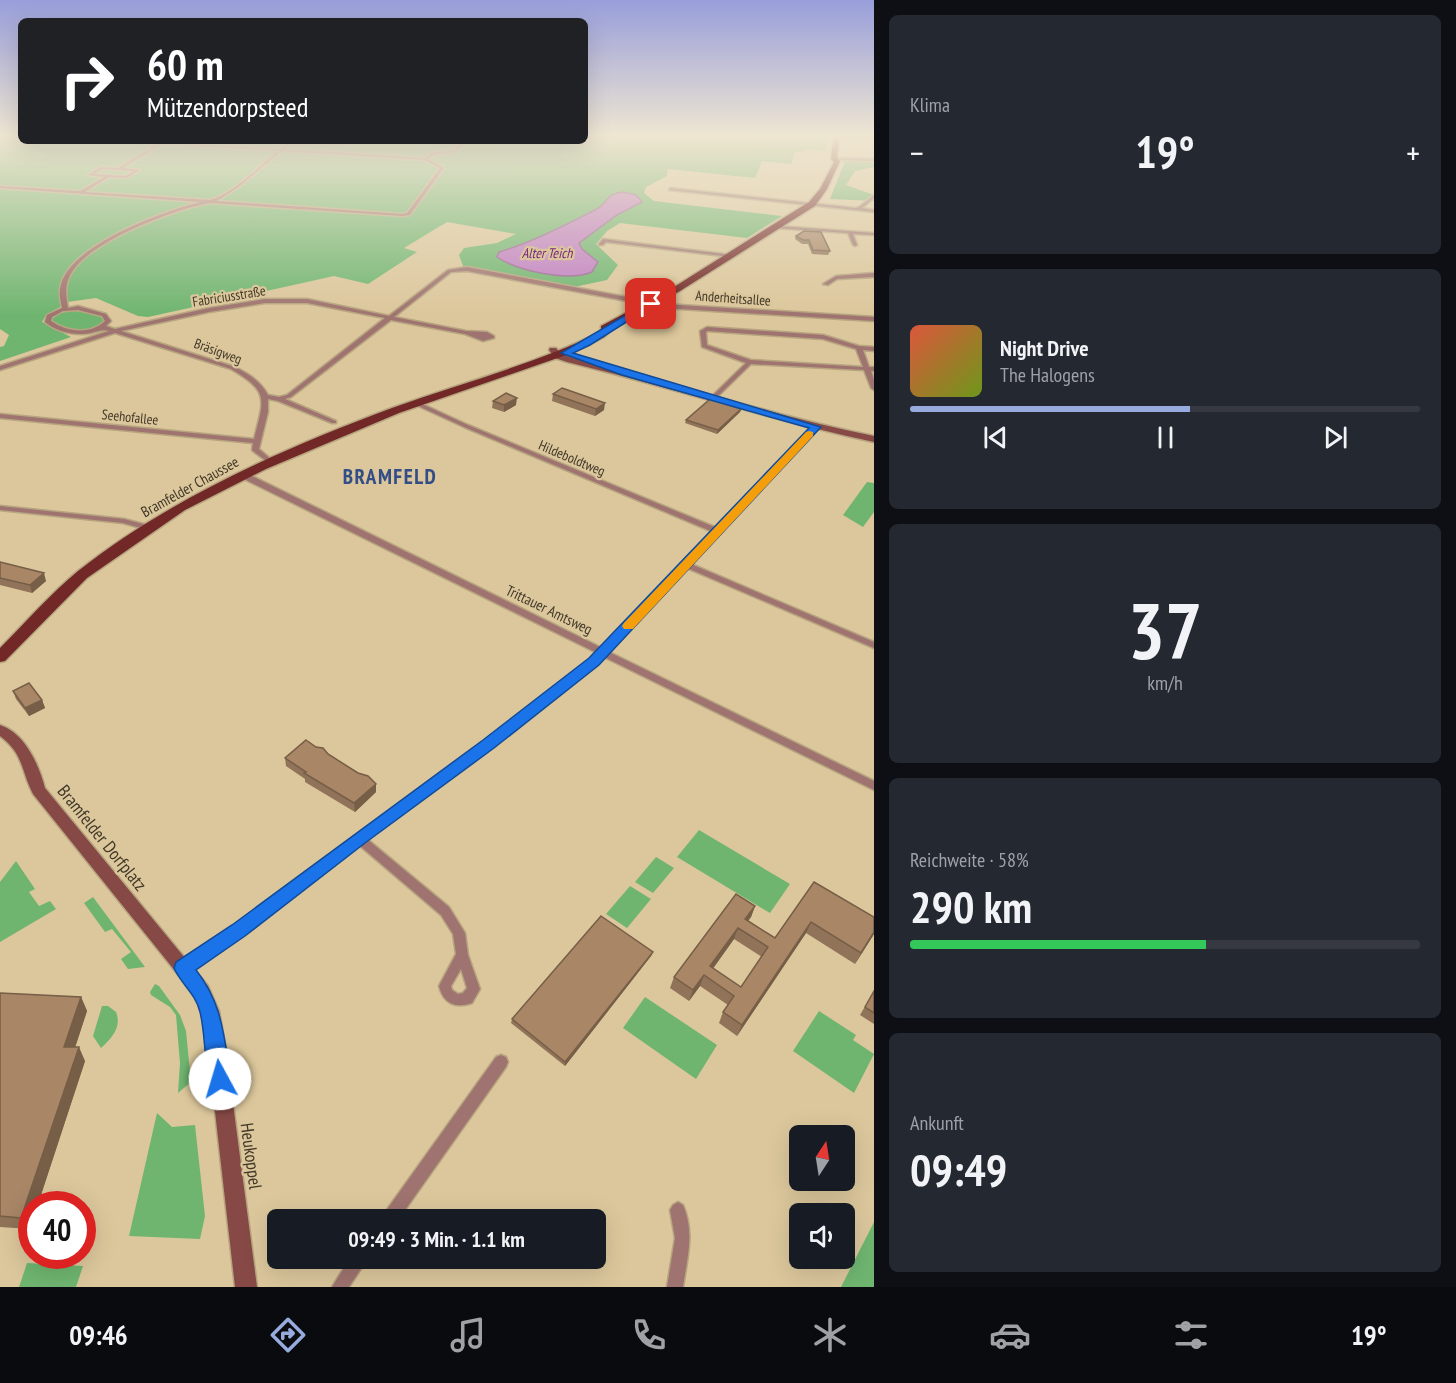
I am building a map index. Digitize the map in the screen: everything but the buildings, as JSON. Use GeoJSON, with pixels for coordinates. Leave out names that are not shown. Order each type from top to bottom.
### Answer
{"type":"FeatureCollection","features":[{"type":"Feature","properties":{"kind":"main road","name":"Bramfelder Chaussee"},"geometry":{"type":"LineString","coordinates":[[395,411],[586,343],[803,211],[820,195]]}},
{"type":"Feature","properties":{"kind":"main road","name":"Bramfelder Chaussee"},"geometry":{"type":"LineString","coordinates":[[0,657],[82,575],[181,507],[271,462],[395,411],[432,392],[559,353]]}},
{"type":"Feature","properties":{"kind":"street"},"geometry":{"type":"LineString","coordinates":[[111,195],[406,214],[421,195]]}},
{"type":"Feature","properties":{"kind":"street"},"geometry":{"type":"LineString","coordinates":[[65,309],[61,291],[64,277],[73,265],[86,255],[126,232],[185,208],[212,202],[224,195]]}},
{"type":"Feature","properties":{"kind":"street"},"geometry":{"type":"LineString","coordinates":[[727,195],[874,211]]}},
{"type":"Feature","properties":{"kind":"street"},"geometry":{"type":"LineString","coordinates":[[803,211],[854,209],[874,196]]}},
{"type":"Feature","properties":{"kind":"street"},"geometry":{"type":"LineString","coordinates":[[777,227],[874,234]]}},
{"type":"Feature","properties":{"kind":"street"},"geometry":{"type":"LineString","coordinates":[[850,233],[855,245]]}},
{"type":"Feature","properties":{"kind":"street"},"geometry":{"type":"LineString","coordinates":[[601,244],[605,240],[731,256]]}},
{"type":"Feature","properties":{"kind":"street"},"geometry":{"type":"LineString","coordinates":[[646,252],[649,245]]}},
{"type":"Feature","properties":{"kind":"street","name":"Anderheitsallee"},"geometry":{"type":"LineString","coordinates":[[391,318],[450,271],[467,269],[651,304],[874,319]]}},
{"type":"Feature","properties":{"kind":"street"},"geometry":{"type":"LineString","coordinates":[[826,284],[836,278],[874,275]]}},
{"type":"Feature","properties":{"kind":"street","name":"Fabriciusstraße"},"geometry":{"type":"LineString","coordinates":[[0,368],[115,331],[265,301],[307,301],[466,333]]}},
{"type":"Feature","properties":{"kind":"street"},"geometry":{"type":"LineString","coordinates":[[65,309],[87,309],[104,315],[108,321],[102,327],[71,332],[52,326],[47,320],[50,315],[65,309]]}},
{"type":"Feature","properties":{"kind":"street"},"geometry":{"type":"LineString","coordinates":[[279,399],[289,396],[391,318]]}},
{"type":"Feature","properties":{"kind":"street","name":"Bräsigweg"},"geometry":{"type":"LineString","coordinates":[[102,327],[233,368],[249,376],[266,397]]}},
{"type":"Feature","properties":{"kind":"street"},"geometry":{"type":"LineString","coordinates":[[870,368],[750,362],[704,346],[703,331],[707,329],[823,337],[859,348],[874,349]]}},
{"type":"Feature","properties":{"kind":"street"},"geometry":{"type":"LineString","coordinates":[[71,332],[79,343]]}},
{"type":"Feature","properties":{"kind":"street"},"geometry":{"type":"LineString","coordinates":[[859,348],[870,368],[874,388]]}},
{"type":"Feature","properties":{"kind":"street"},"geometry":{"type":"LineString","coordinates":[[559,353],[816,427],[874,439]]}},
{"type":"Feature","properties":{"kind":"street"},"geometry":{"type":"LineString","coordinates":[[713,398],[750,362]]}},
{"type":"Feature","properties":{"kind":"street"},"geometry":{"type":"LineString","coordinates":[[271,462],[255,450],[267,410],[266,397],[279,399],[334,422]]}},
{"type":"Feature","properties":{"kind":"street","name":"Hildeboldtweg"},"geometry":{"type":"LineString","coordinates":[[418,404],[718,531]]}},
{"type":"Feature","properties":{"kind":"street","name":"Seehofallee"},"geometry":{"type":"LineString","coordinates":[[0,416],[257,441]]}},
{"type":"Feature","properties":{"kind":"street"},"geometry":{"type":"LineString","coordinates":[[183,968],[238,930],[489,744],[603,653],[816,427]]}},
{"type":"Feature","properties":{"kind":"street","name":"Trittauer Amtsweg"},"geometry":{"type":"LineString","coordinates":[[243,475],[874,786]]}},
{"type":"Feature","properties":{"kind":"street"},"geometry":{"type":"LineString","coordinates":[[0,508],[124,521],[148,528]]}},
{"type":"Feature","properties":{"kind":"street"},"geometry":{"type":"LineString","coordinates":[[686,565],[874,645]]}},
{"type":"Feature","properties":{"kind":"street","name":"Bramfelder Dorfplatz"},"geometry":{"type":"LineString","coordinates":[[0,730],[7,734],[23,753],[36,778],[38,790],[183,968]]}},
{"type":"Feature","properties":{"kind":"street"},"geometry":{"type":"LineString","coordinates":[[359,839],[445,911],[459,933],[462,955]]}},
{"type":"Feature","properties":{"kind":"street","name":"Heukoppel"},"geometry":{"type":"LineString","coordinates":[[183,968],[202,992],[210,1011],[217,1050],[246,1287]]}},
{"type":"Feature","properties":{"kind":"street"},"geometry":{"type":"LineString","coordinates":[[396,1209],[501,1062]]}},
{"type":"Feature","properties":{"kind":"street"},"geometry":{"type":"LineString","coordinates":[[675,1287],[682,1238],[678,1210]]}},
{"type":"Feature","properties":{"kind":"street"},"geometry":{"type":"LineString","coordinates":[[340,1287],[352,1269]]}},
{"type":"Feature","properties":{"kind":"green space"},"geometry":{"type":"Polygon","coordinates":[[[0,195],[647,195],[654,201],[782,216],[747,238],[620,223],[607,231],[596,244],[618,265],[607,280],[574,287],[463,266],[459,255],[464,248],[497,243],[516,234],[447,222],[404,248],[417,252],[368,284],[334,276],[148,317],[138,316],[96,298],[60,303],[60,307],[46,315],[42,322],[71,337],[0,361],[0,347],[4,346],[9,335],[0,329],[0,195]]]}},
{"type":"Feature","properties":{"kind":"green space"},"geometry":{"type":"Polygon","coordinates":[[[832,195],[874,195],[874,201],[830,199],[832,195]]]}},
{"type":"Feature","properties":{"kind":"green space"},"geometry":{"type":"Polygon","coordinates":[[[80,310],[103,317],[105,320],[94,329],[78,331],[70,330],[51,320],[59,313],[80,310]]]}},
{"type":"Feature","properties":{"kind":"green space"},"geometry":{"type":"Polygon","coordinates":[[[867,482],[874,483],[874,512],[863,527],[843,515],[867,482]]]}},
{"type":"Feature","properties":{"kind":"green space"},"geometry":{"type":"Polygon","coordinates":[[[699,830],[790,884],[770,913],[677,857],[699,830]]]}},
{"type":"Feature","properties":{"kind":"green space"},"geometry":{"type":"Polygon","coordinates":[[[656,857],[674,868],[653,893],[635,882],[656,857]]]}},
{"type":"Feature","properties":{"kind":"green space"},"geometry":{"type":"Polygon","coordinates":[[[16,861],[35,889],[29,892],[39,906],[50,901],[56,909],[0,942],[0,882],[16,861]]]}},
{"type":"Feature","properties":{"kind":"green space"},"geometry":{"type":"Polygon","coordinates":[[[630,886],[651,899],[627,928],[606,914],[630,886]]]}},
{"type":"Feature","properties":{"kind":"green space"},"geometry":{"type":"Polygon","coordinates":[[[93,897],[145,967],[128,969],[121,959],[131,952],[112,929],[105,932],[84,903],[93,897]]]}},
{"type":"Feature","properties":{"kind":"green space"},"geometry":{"type":"Polygon","coordinates":[[[155,984],[159,986],[180,1015],[186,1031],[191,1082],[178,1093],[180,1063],[176,1015],[170,1007],[151,995],[150,992],[155,984]]]}},
{"type":"Feature","properties":{"kind":"green space"},"geometry":{"type":"Polygon","coordinates":[[[645,997],[717,1045],[696,1079],[623,1028],[645,997]]]}},
{"type":"Feature","properties":{"kind":"green space"},"geometry":{"type":"Polygon","coordinates":[[[102,1006],[108,1006],[116,1012],[118,1023],[112,1036],[101,1048],[93,1036],[102,1006]]]}},
{"type":"Feature","properties":{"kind":"green space"},"geometry":{"type":"Polygon","coordinates":[[[819,1011],[856,1035],[853,1040],[874,1054],[854,1093],[793,1051],[819,1011]]]}},
{"type":"Feature","properties":{"kind":"green space"},"geometry":{"type":"Polygon","coordinates":[[[157,1113],[172,1127],[195,1125],[205,1216],[200,1239],[129,1236],[157,1113]]]}},
{"type":"Feature","properties":{"kind":"green space"},"geometry":{"type":"Polygon","coordinates":[[[874,1222],[874,1287],[841,1287],[850,1269],[855,1269],[855,1259],[874,1222]]]}},
{"type":"Feature","properties":{"kind":"green space"},"geometry":{"type":"Polygon","coordinates":[[[25,1269],[82,1269],[76,1287],[19,1287],[25,1269]]]}},
{"type":"Feature","properties":{"kind":"water","name":"Alter Teich"},"geometry":{"type":"Polygon","coordinates":[[[636,195],[642,202],[617,215],[579,243],[582,249],[598,262],[592,272],[570,276],[543,274],[517,267],[497,257],[499,252],[561,227],[597,209],[610,196],[636,195]]]}},
{"type":"Feature","properties":{"kind":"slow traffic"},"geometry":{"type":"LineString","coordinates":[[629,626],[809,434]]}},
{"type":"Feature","properties":{"kind":"district","name":"BRAMFELD"},"geometry":{"type":"Point","coordinates":[390,477]}},
{"type":"Feature","properties":{"kind":"route"},"geometry":{"type":"LineString","coordinates":[[220,1079],[210,1011],[202,992],[183,968],[238,930],[489,744],[594,662],[816,427],[625,373],[566,353],[601,335],[611,326],[651,304]]}}]}
